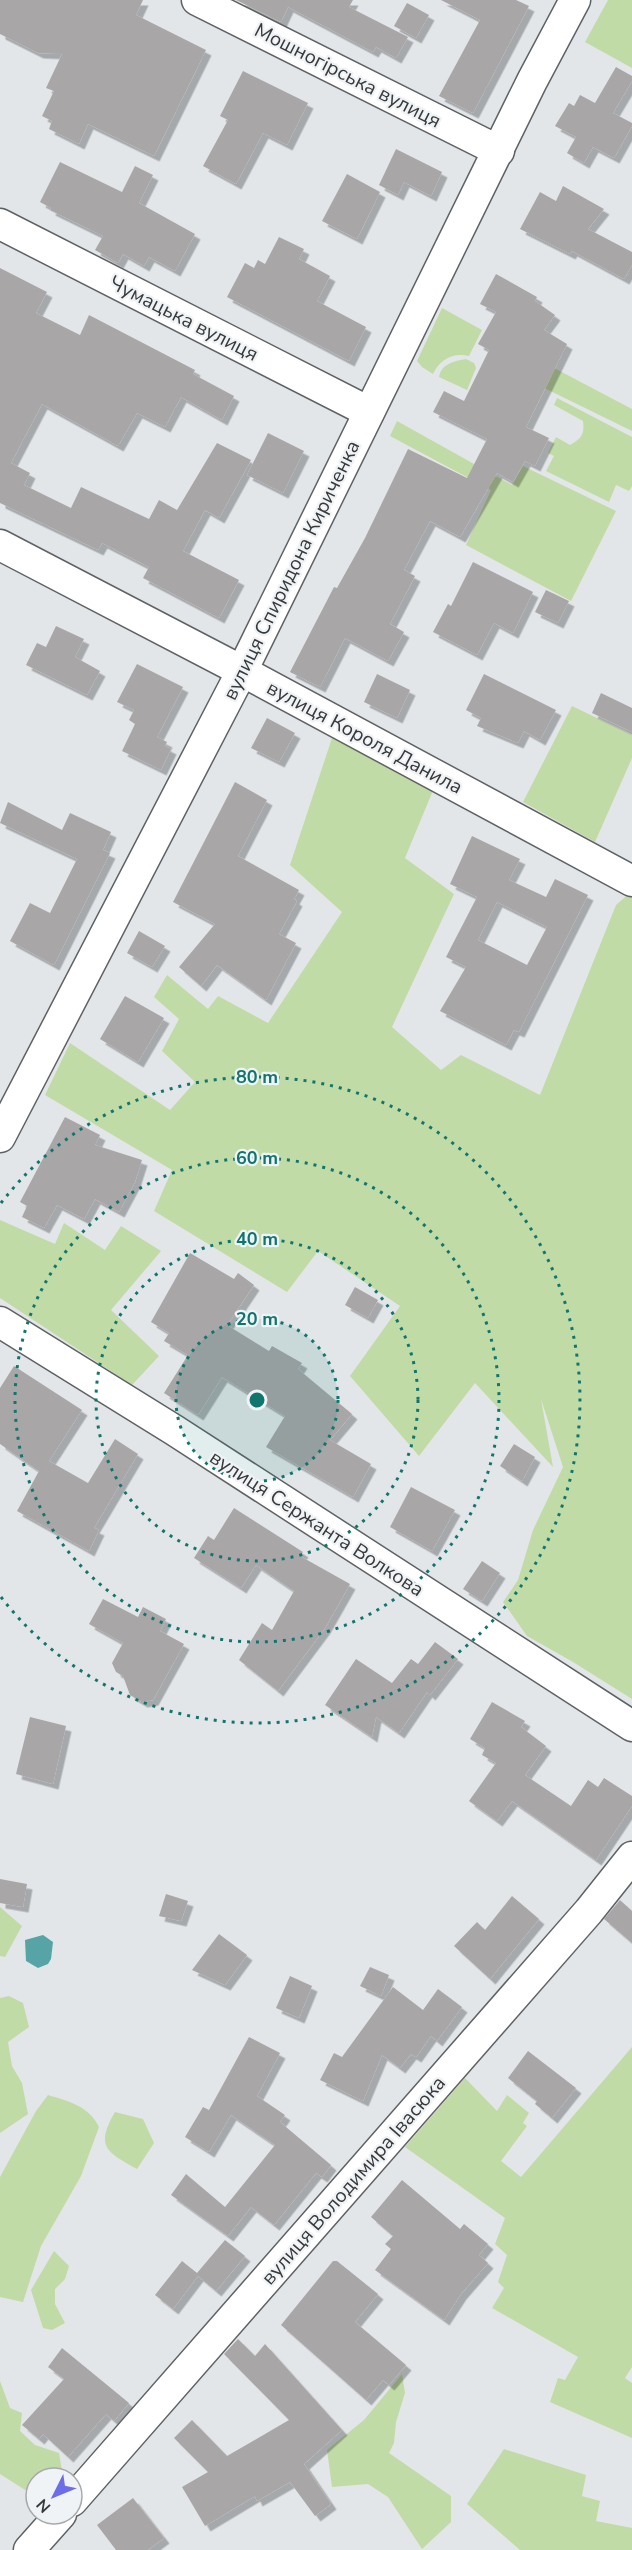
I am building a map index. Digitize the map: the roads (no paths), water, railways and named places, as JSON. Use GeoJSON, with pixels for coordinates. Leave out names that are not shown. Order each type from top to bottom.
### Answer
{"type":"FeatureCollection","features":[{"type":"Feature","properties":{"kind":"street","name":"Мошногірська вулиця"},"geometry":{"type":"LineString","coordinates":[[197,0],[499,151]]}},
{"type":"Feature","properties":{"kind":"street","name":"вулиця Спиридона Кириченка"},"geometry":{"type":"LineString","coordinates":[[0,1137],[242,671],[532,81],[575,0]]}},
{"type":"Feature","properties":{"kind":"street","name":"Чумацька вулиця"},"geometry":{"type":"LineString","coordinates":[[0,224],[369,412]]}},
{"type":"Feature","properties":{"kind":"street","name":"вулиця Короля Данила"},"geometry":{"type":"LineString","coordinates":[[0,545],[242,671],[632,881]]}},
{"type":"Feature","properties":{"kind":"street","name":"вулиця Сержанта Волкова"},"geometry":{"type":"LineString","coordinates":[[0,1322],[174,1430],[632,1726]]}},
{"type":"Feature","properties":{"kind":"street","name":"вулиця Володимира Івасюка"},"geometry":{"type":"LineString","coordinates":[[84,2487],[573,1929],[632,1857]]}},
{"type":"Feature","properties":{"kind":"street"},"geometry":{"type":"LineString","coordinates":[[29,2550],[50,2526]]}},
{"type":"Feature","properties":{"kind":"water"},"geometry":{"type":"Polygon","coordinates":[[[43,1935],[53,1942],[51,1959],[48,1964],[38,1968],[26,1961],[25,1940],[43,1935]]]}}]}
